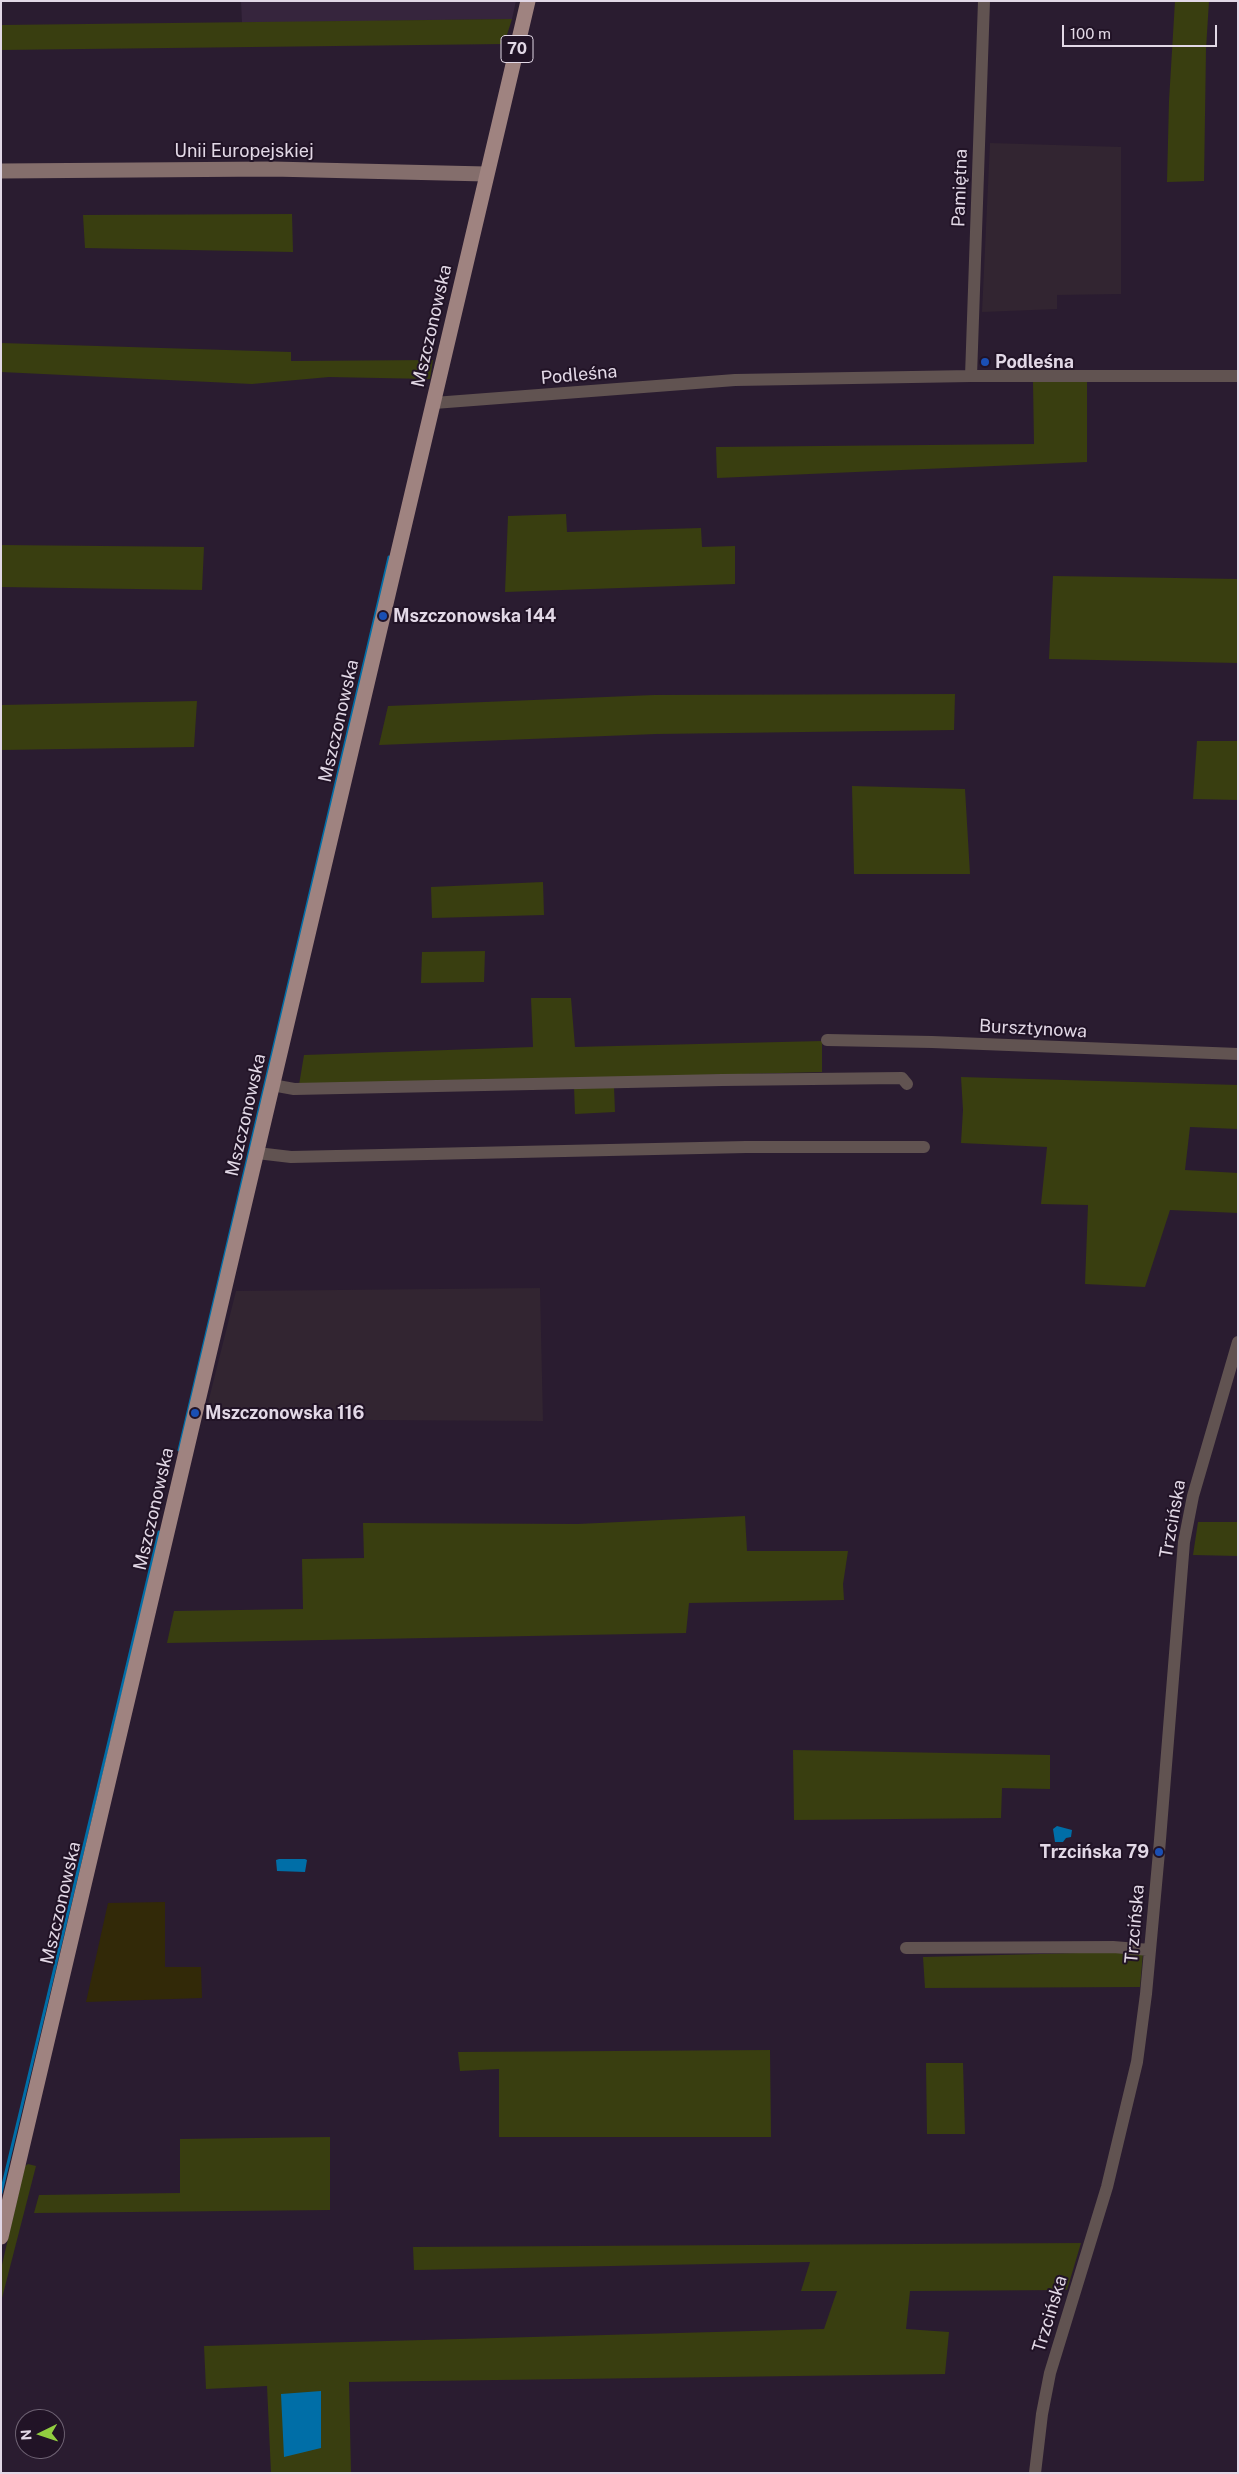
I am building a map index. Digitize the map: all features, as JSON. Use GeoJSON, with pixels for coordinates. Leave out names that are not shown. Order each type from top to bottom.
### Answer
{"type":"FeatureCollection","features":[{"type":"Feature","properties":{"kind":"main road","name":"Mszczonowska"},"geometry":{"type":"LineString","coordinates":[[1,2237],[4,2209],[256,1154],[528,1]]}},
{"type":"Feature","properties":{"kind":"main road","name":"Unii Europejskiej"},"geometry":{"type":"LineString","coordinates":[[1,171],[272,169],[486,174]]}},
{"type":"Feature","properties":{"kind":"street","name":"Pamiętna"},"geometry":{"type":"LineString","coordinates":[[971,376],[984,1]]}},
{"type":"Feature","properties":{"kind":"street","name":"Podleśna"},"geometry":{"type":"LineString","coordinates":[[434,403],[736,380],[971,376],[1238,376]]}},
{"type":"Feature","properties":{"kind":"street","name":"Bursztynowa"},"geometry":{"type":"LineString","coordinates":[[827,1040],[932,1042],[1238,1054]]}},
{"type":"Feature","properties":{"kind":"street"},"geometry":{"type":"LineString","coordinates":[[272,1085],[294,1089],[892,1078],[902,1078],[907,1084]]}},
{"type":"Feature","properties":{"kind":"street"},"geometry":{"type":"LineString","coordinates":[[256,1154],[291,1158],[746,1147],[924,1147]]}},
{"type":"Feature","properties":{"kind":"street","name":"Trzcińska"},"geometry":{"type":"LineString","coordinates":[[1035,2473],[1042,2414],[1050,2373],[1107,2187],[1126,2115],[1137,2062],[1150,1950],[1184,1542],[1193,1496],[1238,1342]]}},
{"type":"Feature","properties":{"kind":"street"},"geometry":{"type":"LineString","coordinates":[[906,1948],[1113,1947],[1150,1950]]}},
{"type":"Feature","properties":{"kind":"shaded area"},"geometry":{"type":"Polygon","coordinates":[[[241,1],[516,1],[512,19],[242,23],[241,1]]]}},
{"type":"Feature","properties":{"kind":"shaded area"},"geometry":{"type":"Polygon","coordinates":[[[990,143],[1121,147],[1121,294],[1057,295],[1057,309],[982,312],[990,143]]]}},
{"type":"Feature","properties":{"kind":"shaded area"},"geometry":{"type":"Polygon","coordinates":[[[540,1288],[543,1421],[204,1419],[236,1291],[540,1288]]]}},
{"type":"Feature","properties":{"kind":"green space"},"geometry":{"type":"Polygon","coordinates":[[[1175,1],[1209,1],[1206,49],[1204,181],[1167,182],[1169,101],[1175,1]]]}},
{"type":"Feature","properties":{"kind":"green space"},"geometry":{"type":"Polygon","coordinates":[[[512,19],[504,44],[1,50],[1,25],[512,19]]]}},
{"type":"Feature","properties":{"kind":"green space"},"geometry":{"type":"Polygon","coordinates":[[[292,214],[293,252],[85,248],[83,215],[292,214]]]}},
{"type":"Feature","properties":{"kind":"green space"},"geometry":{"type":"Polygon","coordinates":[[[1,343],[291,352],[291,361],[433,360],[430,379],[329,377],[252,384],[1,372],[1,343]]]}},
{"type":"Feature","properties":{"kind":"green space"},"geometry":{"type":"Polygon","coordinates":[[[1033,382],[1087,382],[1087,462],[717,478],[716,447],[1034,444],[1033,382]]]}},
{"type":"Feature","properties":{"kind":"green space"},"geometry":{"type":"Polygon","coordinates":[[[566,514],[567,532],[701,528],[702,547],[735,546],[735,584],[505,592],[508,516],[566,514]]]}},
{"type":"Feature","properties":{"kind":"green space"},"geometry":{"type":"Polygon","coordinates":[[[1,545],[204,547],[202,590],[1,587],[1,545]]]}},
{"type":"Feature","properties":{"kind":"green space"},"geometry":{"type":"Polygon","coordinates":[[[1053,576],[1238,579],[1238,663],[1049,659],[1053,576]]]}},
{"type":"Feature","properties":{"kind":"green space"},"geometry":{"type":"Polygon","coordinates":[[[955,694],[954,730],[656,734],[379,745],[388,706],[654,695],[955,694]]]}},
{"type":"Feature","properties":{"kind":"green space"},"geometry":{"type":"Polygon","coordinates":[[[197,701],[194,747],[1,750],[1,705],[197,701]]]}},
{"type":"Feature","properties":{"kind":"green space"},"geometry":{"type":"Polygon","coordinates":[[[1197,741],[1238,741],[1238,800],[1193,799],[1197,741]]]}},
{"type":"Feature","properties":{"kind":"green space"},"geometry":{"type":"Polygon","coordinates":[[[852,786],[965,789],[970,874],[854,874],[852,786]]]}},
{"type":"Feature","properties":{"kind":"green space"},"geometry":{"type":"Polygon","coordinates":[[[543,882],[544,915],[432,918],[431,887],[543,882]]]}},
{"type":"Feature","properties":{"kind":"green space"},"geometry":{"type":"Polygon","coordinates":[[[485,951],[484,982],[421,983],[422,952],[485,951]]]}},
{"type":"Feature","properties":{"kind":"green space"},"geometry":{"type":"Polygon","coordinates":[[[531,998],[571,998],[575,1047],[822,1041],[822,1072],[299,1085],[304,1055],[533,1047],[531,998]]]}},
{"type":"Feature","properties":{"kind":"green space"},"geometry":{"type":"Polygon","coordinates":[[[961,1077],[1238,1085],[1238,1129],[1190,1127],[1185,1170],[1238,1173],[1238,1213],[1170,1210],[1145,1287],[1085,1284],[1088,1205],[1041,1204],[1047,1147],[961,1143],[963,1110],[961,1077]]]}},
{"type":"Feature","properties":{"kind":"green space"},"geometry":{"type":"Polygon","coordinates":[[[574,1087],[614,1087],[615,1112],[575,1114],[574,1087]]]}},
{"type":"Feature","properties":{"kind":"green space"},"geometry":{"type":"Polygon","coordinates":[[[745,1516],[747,1551],[848,1551],[843,1584],[844,1600],[689,1603],[686,1633],[167,1643],[174,1611],[303,1609],[302,1559],[364,1558],[363,1523],[578,1524],[745,1516]]]}},
{"type":"Feature","properties":{"kind":"green space"},"geometry":{"type":"Polygon","coordinates":[[[1198,1522],[1238,1522],[1238,1556],[1193,1555],[1198,1522]]]}},
{"type":"Feature","properties":{"kind":"green space"},"geometry":{"type":"Polygon","coordinates":[[[793,1750],[1050,1755],[1050,1789],[1002,1788],[1001,1818],[794,1820],[793,1750]]]}},
{"type":"Feature","properties":{"kind":"green space"},"geometry":{"type":"Polygon","coordinates":[[[1143,1953],[1140,1987],[925,1988],[923,1957],[1143,1953]]]}},
{"type":"Feature","properties":{"kind":"green space"},"geometry":{"type":"Polygon","coordinates":[[[770,2050],[771,2137],[499,2137],[499,2069],[460,2071],[458,2052],[770,2050]]]}},
{"type":"Feature","properties":{"kind":"green space"},"geometry":{"type":"Polygon","coordinates":[[[926,2063],[963,2063],[965,2134],[927,2134],[926,2063]]]}},
{"type":"Feature","properties":{"kind":"green space"},"geometry":{"type":"Polygon","coordinates":[[[330,2137],[330,2210],[34,2213],[39,2195],[180,2193],[180,2139],[330,2137]]]}},
{"type":"Feature","properties":{"kind":"green space"},"geometry":{"type":"Polygon","coordinates":[[[28,2164],[36,2166],[1,2302],[1,2269],[25,2166],[28,2164]]]}},
{"type":"Feature","properties":{"kind":"green space"},"geometry":{"type":"Polygon","coordinates":[[[1081,2243],[1067,2290],[910,2291],[906,2329],[949,2332],[945,2374],[349,2382],[351,2473],[271,2473],[267,2386],[206,2389],[204,2346],[824,2329],[837,2291],[801,2291],[810,2262],[414,2270],[413,2247],[1081,2243]]]}},
{"type":"Feature","properties":{"kind":"sand"},"geometry":{"type":"Polygon","coordinates":[[[165,1902],[165,1967],[201,1967],[202,1998],[86,2002],[108,1903],[165,1902]]]}},
{"type":"Feature","properties":{"kind":"water"},"geometry":{"type":"Polygon","coordinates":[[[1057,1826],[1072,1830],[1071,1837],[1066,1838],[1063,1842],[1055,1842],[1053,1829],[1057,1826]]]}},
{"type":"Feature","properties":{"kind":"water"},"geometry":{"type":"Polygon","coordinates":[[[276,1860],[307,1860],[305,1872],[277,1871],[276,1860]]]}},
{"type":"Feature","properties":{"kind":"water"},"geometry":{"type":"Polygon","coordinates":[[[321,2391],[321,2448],[284,2457],[281,2394],[321,2391]]]}},
{"type":"Feature","properties":{"kind":"waterway"},"geometry":{"type":"LineString","coordinates":[[179,1450],[389,557]]}},
{"type":"Feature","properties":{"kind":"waterway"},"geometry":{"type":"LineString","coordinates":[[1,2193],[159,1532]]}},
{"type":"Feature","properties":{"kind":"place","name":"Podleśna"},"geometry":{"type":"Point","coordinates":[985,362]}},
{"type":"Feature","properties":{"kind":"place","name":"Mszczonowska 144"},"geometry":{"type":"Point","coordinates":[383,616]}},
{"type":"Feature","properties":{"kind":"place","name":"Mszczonowska 116"},"geometry":{"type":"Point","coordinates":[195,1413]}},
{"type":"Feature","properties":{"kind":"place","name":"Trzcińska 79"},"geometry":{"type":"Point","coordinates":[1159,1852]}}]}
